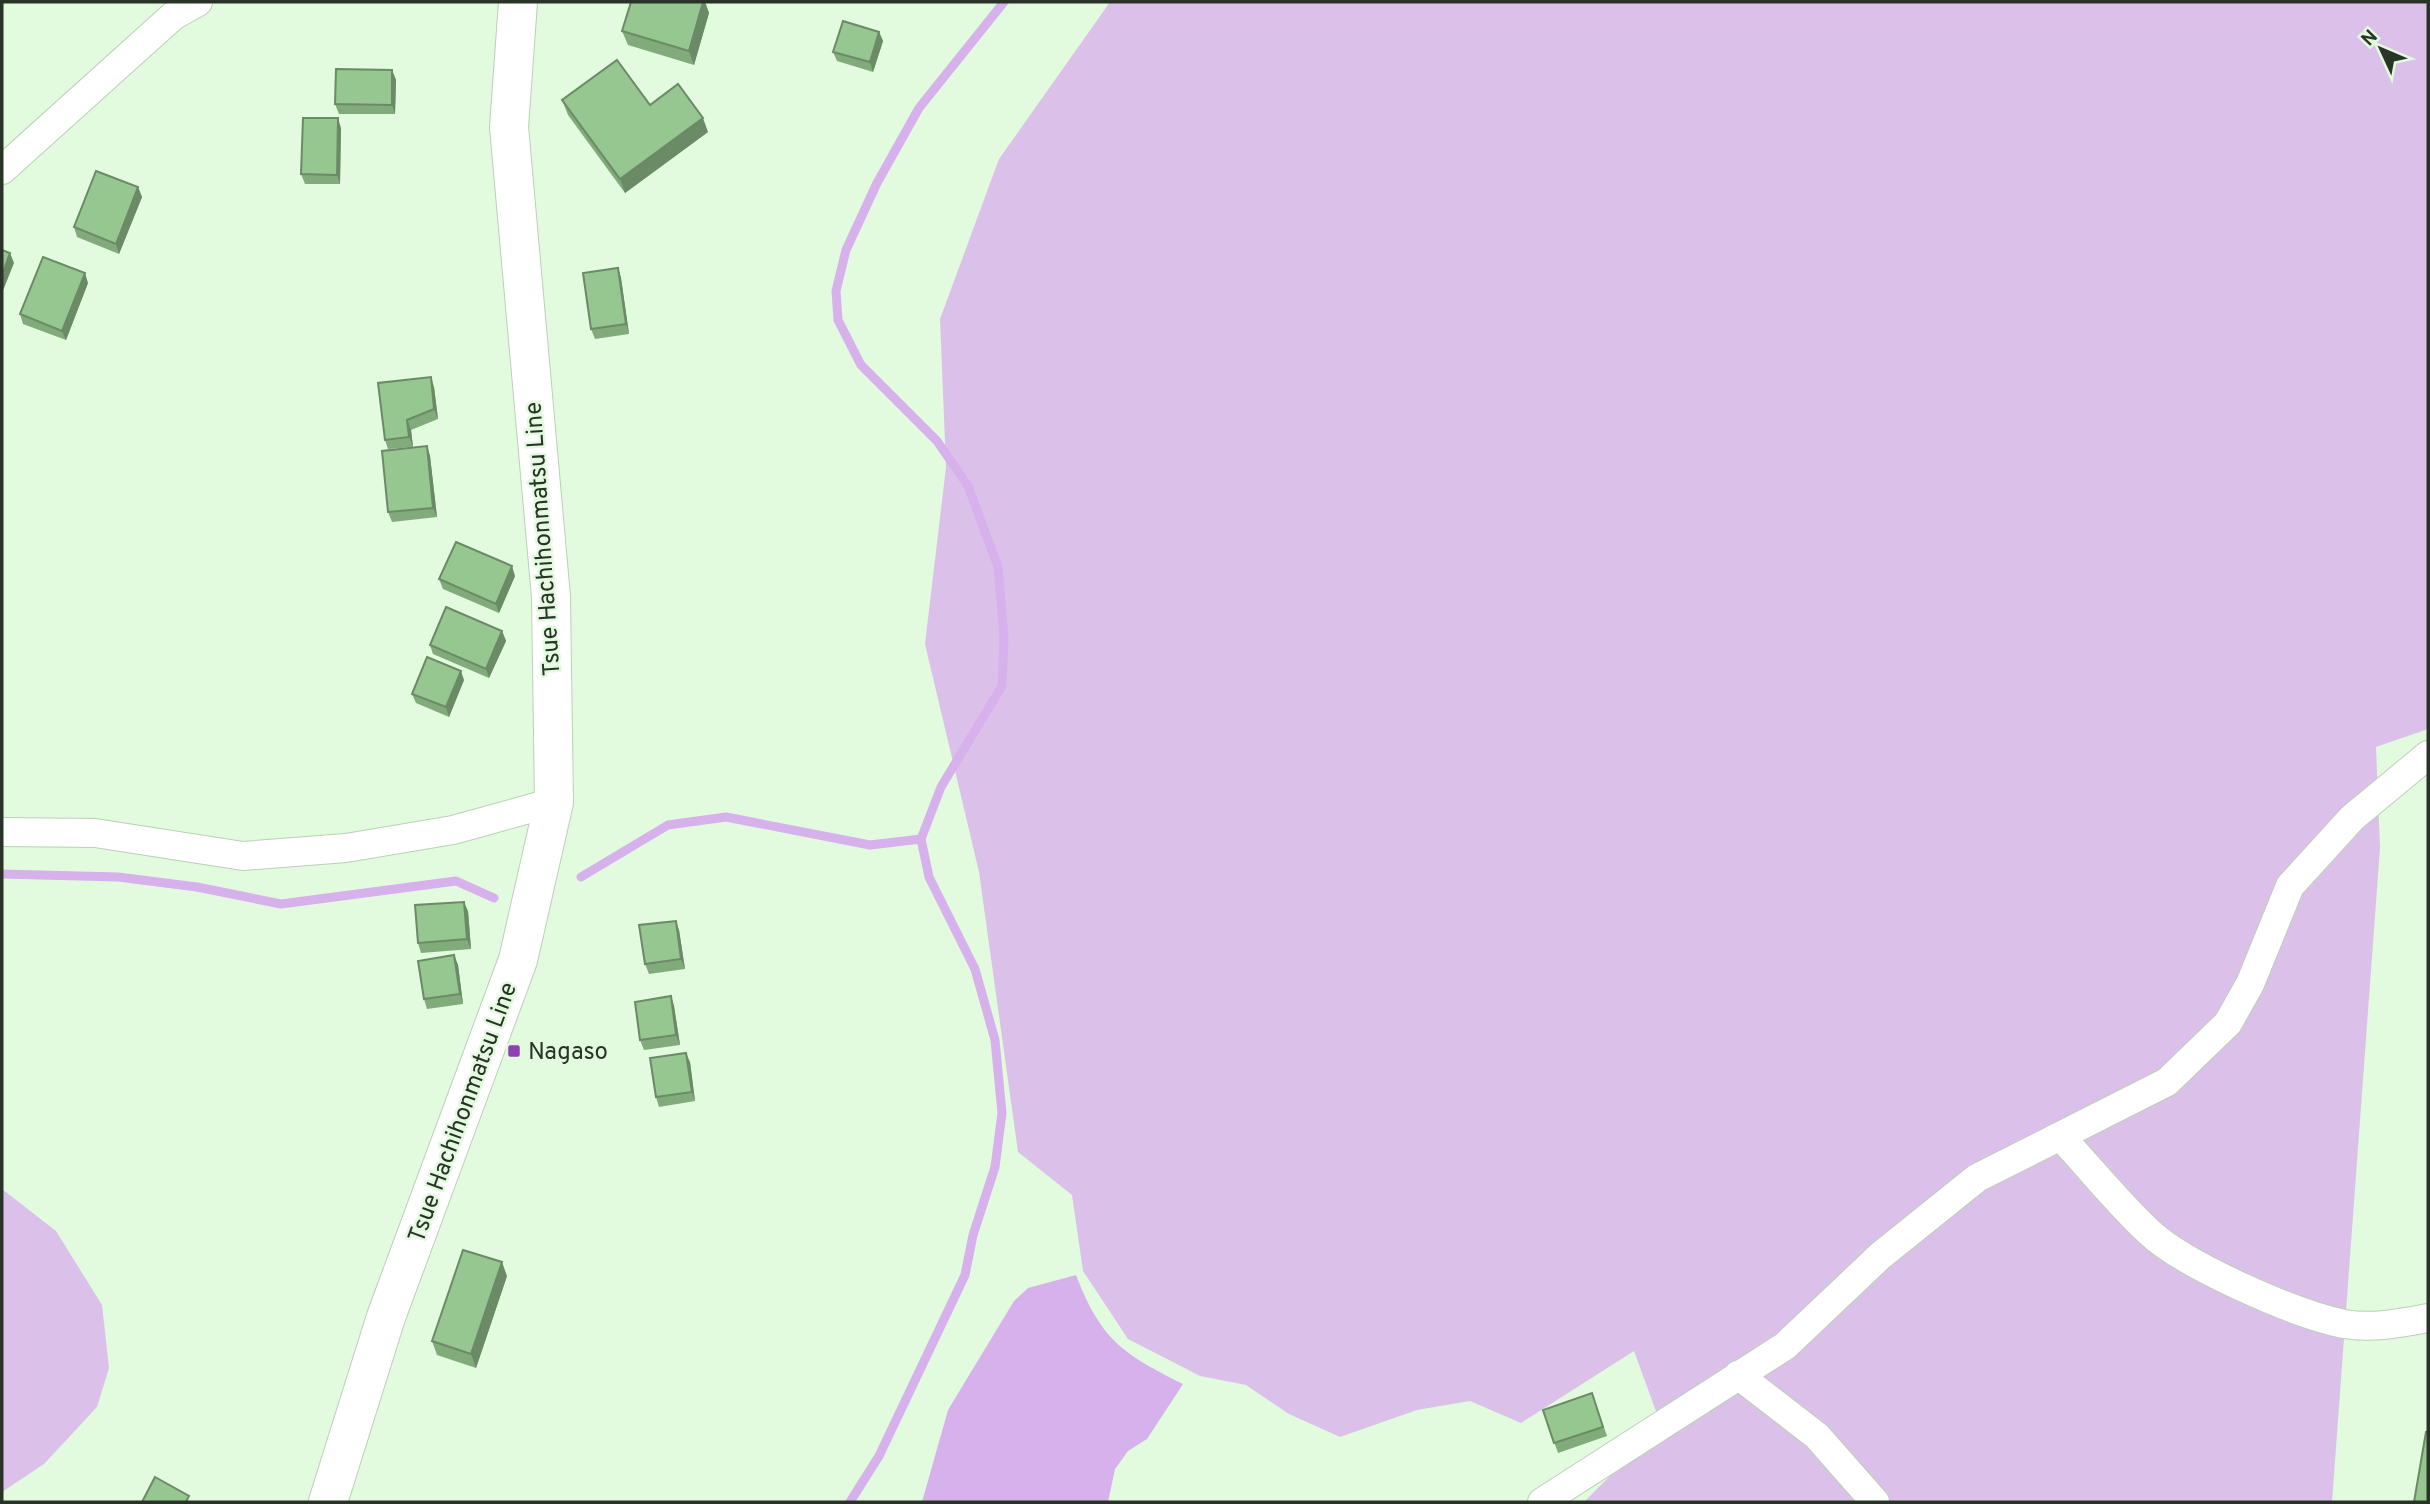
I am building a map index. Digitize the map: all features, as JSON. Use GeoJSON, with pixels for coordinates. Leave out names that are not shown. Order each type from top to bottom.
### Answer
{"type":"FeatureCollection","features":[{"type":"Feature","properties":{"kind":"main road","name":"Tsue Hachihonmatsu Line"},"geometry":{"type":"LineString","coordinates":[[328,1502],[386,1317],[518,960],[554,802],[551,597],[509,127],[518,2]]}},
{"type":"Feature","properties":{"kind":"street"},"geometry":{"type":"LineString","coordinates":[[2,170],[173,16],[198,2]]}},
{"type":"Feature","properties":{"kind":"street"},"geometry":{"type":"LineString","coordinates":[[1542,1502],[1785,1346],[1880,1256],[1978,1178],[2166,1082],[2228,1023],[2250,984],[2290,886],[2352,818],[2428,755]]}},
{"type":"Feature","properties":{"kind":"street"},"geometry":{"type":"LineString","coordinates":[[2,832],[95,832],[243,856],[346,848],[453,830],[554,802]]}},
{"type":"Feature","properties":{"kind":"street"},"geometry":{"type":"LineString","coordinates":[[2061,1137],[2148,1232],[2187,1262],[2303,1311],[2343,1324],[2377,1327],[2428,1318]]}},
{"type":"Feature","properties":{"kind":"street"},"geometry":{"type":"LineString","coordinates":[[1738,1375],[1817,1436],[1875,1502]]}},
{"type":"Feature","properties":{"kind":"shaded area"},"geometry":{"type":"Polygon","coordinates":[[[1110,2],[2428,2],[2428,729],[2376,747],[2380,848],[2332,1502],[1584,1502],[1661,1425],[1634,1351],[1521,1423],[1470,1401],[1417,1410],[1340,1437],[1289,1414],[1246,1385],[1200,1376],[1128,1339],[1083,1271],[1072,1195],[1018,1152],[979,872],[925,644],[946,467],[940,319],[999,159],[1110,2]]]}},
{"type":"Feature","properties":{"kind":"shaded area"},"geometry":{"type":"Polygon","coordinates":[[[2,1189],[56,1231],[102,1305],[109,1368],[97,1407],[44,1464],[2,1492],[2,1189]]]}},
{"type":"Feature","properties":{"kind":"shaded area"},"geometry":{"type":"Polygon","coordinates":[[[1076,1275],[1095,1315],[1116,1343],[1144,1363],[1183,1384],[1147,1439],[1128,1451],[1115,1469],[1108,1502],[922,1502],[948,1410],[1014,1301],[1028,1288],[1076,1275]]]}},
{"type":"Feature","properties":{"kind":"building"},"geometry":{"type":"Polygon","coordinates":[[[631,2],[703,2],[689,51],[622,31],[631,2]]]}},
{"type":"Feature","properties":{"kind":"building"},"geometry":{"type":"Polygon","coordinates":[[[843,21],[879,32],[870,62],[833,52],[843,21]]]}},
{"type":"Feature","properties":{"kind":"building"},"geometry":{"type":"Polygon","coordinates":[[[617,60],[650,105],[678,84],[703,118],[620,179],[562,100],[617,60]]]}},
{"type":"Feature","properties":{"kind":"building"},"geometry":{"type":"Polygon","coordinates":[[[336,69],[392,70],[392,105],[335,104],[336,69]]]}},
{"type":"Feature","properties":{"kind":"building"},"geometry":{"type":"Polygon","coordinates":[[[303,118],[338,118],[337,175],[301,174],[303,118]]]}},
{"type":"Feature","properties":{"kind":"building"},"geometry":{"type":"Polygon","coordinates":[[[96,171],[138,187],[116,244],[74,227],[96,171]]]}},
{"type":"Feature","properties":{"kind":"building"},"geometry":{"type":"Polygon","coordinates":[[[2,250],[10,253],[2,275],[2,250]]]}},
{"type":"Feature","properties":{"kind":"building"},"geometry":{"type":"Polygon","coordinates":[[[43,257],[85,273],[62,331],[20,314],[43,257]]]}},
{"type":"Feature","properties":{"kind":"building"},"geometry":{"type":"Polygon","coordinates":[[[618,268],[626,324],[591,329],[583,273],[618,268]]]}},
{"type":"Feature","properties":{"kind":"building"},"geometry":{"type":"Polygon","coordinates":[[[431,377],[434,409],[407,420],[409,437],[385,440],[378,383],[431,377]]]}},
{"type":"Feature","properties":{"kind":"building"},"geometry":{"type":"Polygon","coordinates":[[[427,446],[433,508],[388,512],[382,451],[427,446]]]}},
{"type":"Feature","properties":{"kind":"building"},"geometry":{"type":"Polygon","coordinates":[[[456,542],[512,566],[496,604],[439,579],[456,542]]]}},
{"type":"Feature","properties":{"kind":"building"},"geometry":{"type":"Polygon","coordinates":[[[446,607],[502,631],[486,669],[430,645],[446,607]]]}},
{"type":"Feature","properties":{"kind":"building"},"geometry":{"type":"Polygon","coordinates":[[[427,657],[461,671],[446,707],[412,694],[427,657]]]}},
{"type":"Feature","properties":{"kind":"building"},"geometry":{"type":"Polygon","coordinates":[[[464,902],[467,939],[418,943],[415,905],[464,902]]]}},
{"type":"Feature","properties":{"kind":"building"},"geometry":{"type":"Polygon","coordinates":[[[676,921],[681,959],[645,964],[639,925],[676,921]]]}},
{"type":"Feature","properties":{"kind":"building"},"geometry":{"type":"Polygon","coordinates":[[[454,955],[460,994],[424,999],[418,961],[454,955]]]}},
{"type":"Feature","properties":{"kind":"building"},"geometry":{"type":"Polygon","coordinates":[[[671,996],[676,1035],[640,1040],[635,1002],[671,996]]]}},
{"type":"Feature","properties":{"kind":"building"},"geometry":{"type":"Polygon","coordinates":[[[686,1053],[692,1092],[656,1097],[650,1058],[686,1053]]]}},
{"type":"Feature","properties":{"kind":"building"},"geometry":{"type":"Polygon","coordinates":[[[463,1250],[502,1262],[471,1354],[432,1341],[463,1250]]]}},
{"type":"Feature","properties":{"kind":"building"},"geometry":{"type":"Polygon","coordinates":[[[1592,1393],[1603,1427],[1554,1443],[1543,1410],[1592,1393]]]}},
{"type":"Feature","properties":{"kind":"building"},"geometry":{"type":"Polygon","coordinates":[[[2428,1431],[2428,1502],[2414,1502],[2426,1432],[2428,1431]]]}},
{"type":"Feature","properties":{"kind":"building"},"geometry":{"type":"Polygon","coordinates":[[[155,1477],[189,1496],[186,1502],[142,1502],[155,1477]]]}},
{"type":"Feature","properties":{"kind":"waterway"},"geometry":{"type":"LineString","coordinates":[[850,1502],[879,1456],[965,1275],[973,1235],[995,1167],[1002,1113],[995,1040],[975,969],[929,877],[921,839],[941,787],[1002,686],[1004,637],[998,567],[968,486],[937,441],[861,365],[838,320],[836,291],[846,250],[877,183],[919,108],[1004,2]]}},
{"type":"Feature","properties":{"kind":"waterway"},"geometry":{"type":"LineString","coordinates":[[581,877],[668,825],[726,817],[870,845],[921,839]]}},
{"type":"Feature","properties":{"kind":"waterway"},"geometry":{"type":"LineString","coordinates":[[2,874],[118,877],[197,887],[281,904],[456,881],[494,898]]}},
{"type":"Feature","properties":{"kind":"place","name":"Nagaso"},"geometry":{"type":"Point","coordinates":[514,1051]}}]}
